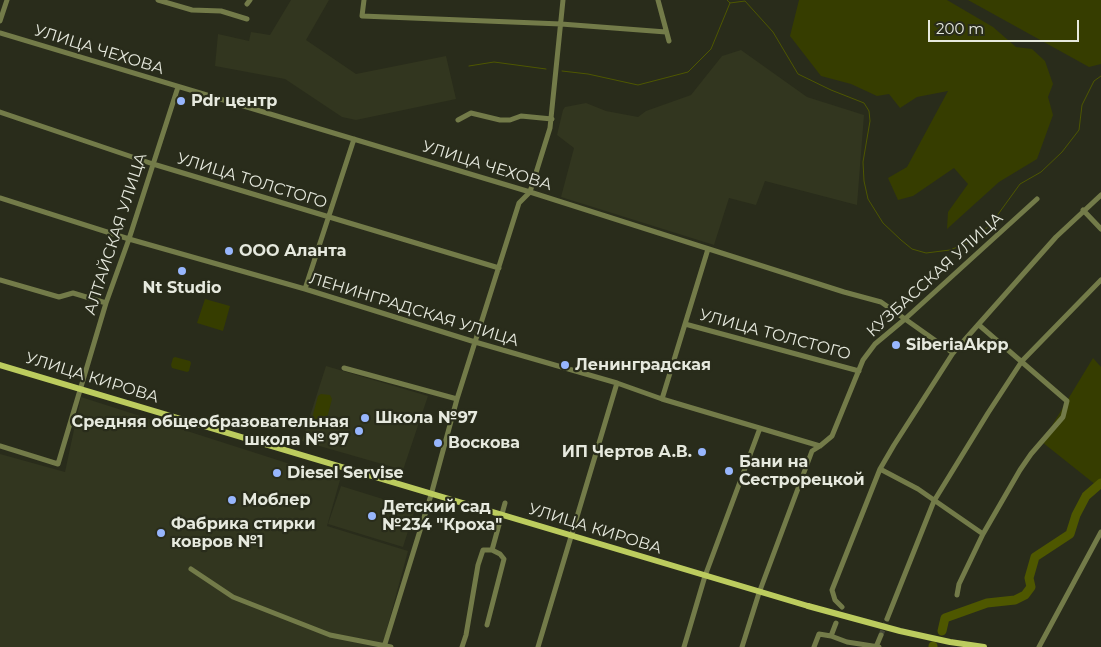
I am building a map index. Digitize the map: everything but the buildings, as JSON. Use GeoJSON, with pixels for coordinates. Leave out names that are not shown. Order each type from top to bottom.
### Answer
{"type":"FeatureCollection","features":[{"type":"Feature","properties":{"kind":"main road","name":"УЛИЦА КИРОВА"},"geometry":{"type":"LineString","coordinates":[[0,365],[759,592],[892,629],[950,642],[984,647]]}},
{"type":"Feature","properties":{"kind":"street"},"geometry":{"type":"LineString","coordinates":[[0,21],[7,0]]}},
{"type":"Feature","properties":{"kind":"street"},"geometry":{"type":"LineString","coordinates":[[158,0],[192,10],[221,11],[247,19]]}},
{"type":"Feature","properties":{"kind":"street"},"geometry":{"type":"LineString","coordinates":[[364,0],[362,16],[561,24],[666,32]]}},
{"type":"Feature","properties":{"kind":"street"},"geometry":{"type":"LineString","coordinates":[[384,646],[431,495],[457,400],[519,203],[530,192],[552,119],[562,0]]}},
{"type":"Feature","properties":{"kind":"street"},"geometry":{"type":"LineString","coordinates":[[658,0],[669,41]]}},
{"type":"Feature","properties":{"kind":"street","name":"УЛИЦА ЧЕХОВА"},"geometry":{"type":"LineString","coordinates":[[0,33],[530,192],[844,292],[881,302],[953,353]]}},
{"type":"Feature","properties":{"kind":"street","name":"АЛТАЙСКАЯ УЛИЦА"},"geometry":{"type":"LineString","coordinates":[[0,446],[58,464],[106,303],[129,239],[178,87]]}},
{"type":"Feature","properties":{"kind":"street","name":"УЛИЦА ТОЛСТОГО"},"geometry":{"type":"LineString","coordinates":[[0,112],[153,164],[499,268]]}},
{"type":"Feature","properties":{"kind":"street"},"geometry":{"type":"LineString","coordinates":[[458,120],[471,113],[500,120],[510,120],[521,116],[552,119]]}},
{"type":"Feature","properties":{"kind":"street"},"geometry":{"type":"LineString","coordinates":[[305,289],[354,139]]}},
{"type":"Feature","properties":{"kind":"street"},"geometry":{"type":"LineString","coordinates":[[842,607],[835,600],[832,590],[880,469],[953,353],[1056,237],[1101,195]]}},
{"type":"Feature","properties":{"kind":"street","name":"ЛЕНИНГРАДСКАЯ УЛИЦА"},"geometry":{"type":"LineString","coordinates":[[0,198],[129,239],[305,289],[820,446]]}},
{"type":"Feature","properties":{"kind":"street","name":"КУЗБАССКАЯ УЛИЦА"},"geometry":{"type":"LineString","coordinates":[[742,647],[759,592],[812,451],[832,436],[863,360],[875,344],[1037,199]]}},
{"type":"Feature","properties":{"kind":"street"},"geometry":{"type":"LineString","coordinates":[[1083,210],[1101,229]]}},
{"type":"Feature","properties":{"kind":"street"},"geometry":{"type":"LineString","coordinates":[[662,399],[708,249]]}},
{"type":"Feature","properties":{"kind":"street"},"geometry":{"type":"LineString","coordinates":[[0,280],[59,297],[72,293],[106,303]]}},
{"type":"Feature","properties":{"kind":"street"},"geometry":{"type":"LineString","coordinates":[[887,619],[934,501],[1022,361],[1101,280]]}},
{"type":"Feature","properties":{"kind":"street","name":"УЛИЦА ТОЛСТОГО"},"geometry":{"type":"LineString","coordinates":[[685,324],[859,371]]}},
{"type":"Feature","properties":{"kind":"street"},"geometry":{"type":"LineString","coordinates":[[957,595],[959,584],[983,534],[1020,470],[1031,454],[1063,417],[1067,401],[979,325]]}},
{"type":"Feature","properties":{"kind":"street"},"geometry":{"type":"LineString","coordinates":[[344,368],[457,400]]}},
{"type":"Feature","properties":{"kind":"street"},"geometry":{"type":"LineString","coordinates":[[538,647],[617,383]]}},
{"type":"Feature","properties":{"kind":"street"},"geometry":{"type":"LineString","coordinates":[[684,647],[705,576],[760,428]]}},
{"type":"Feature","properties":{"kind":"street"},"geometry":{"type":"LineString","coordinates":[[880,469],[918,489],[983,534]]}},
{"type":"Feature","properties":{"kind":"street"},"geometry":{"type":"LineString","coordinates":[[492,550],[505,503]]}},
{"type":"Feature","properties":{"kind":"street"},"geometry":{"type":"LineString","coordinates":[[1039,647],[1101,532]]}},
{"type":"Feature","properties":{"kind":"street"},"geometry":{"type":"LineString","coordinates":[[462,647],[466,635],[478,565],[483,550],[492,550],[500,554],[504,559],[487,625]]}},
{"type":"Feature","properties":{"kind":"street"},"geometry":{"type":"LineString","coordinates":[[191,569],[233,597],[330,635],[391,647]]}},
{"type":"Feature","properties":{"kind":"street"},"geometry":{"type":"LineString","coordinates":[[831,636],[836,623]]}},
{"type":"Feature","properties":{"kind":"street"},"geometry":{"type":"LineString","coordinates":[[814,647],[819,634],[847,642],[877,647],[881,635]]}},
{"type":"Feature","properties":{"kind":"shaded area"},"geometry":{"type":"Polygon","coordinates":[[[291,0],[329,0],[306,40],[356,74],[446,56],[456,99],[356,120],[342,117],[285,79],[215,66],[218,34],[249,41],[251,32],[270,35],[291,0]]]}},
{"type":"Feature","properties":{"kind":"shaded area"},"geometry":{"type":"Polygon","coordinates":[[[741,50],[807,97],[864,115],[857,205],[765,181],[756,205],[729,198],[714,245],[561,197],[574,148],[557,135],[565,107],[586,103],[606,111],[638,117],[646,111],[691,95],[722,56],[741,50]]]}},
{"type":"Feature","properties":{"kind":"shaded area","name":"Школа №97"},"geometry":{"type":"Polygon","coordinates":[[[326,366],[428,396],[403,470],[302,441],[326,366]]]}},
{"type":"Feature","properties":{"kind":"shaded area"},"geometry":{"type":"Polygon","coordinates":[[[81,397],[340,480],[327,526],[408,551],[382,647],[0,647],[0,454],[65,472],[81,397]]]}},
{"type":"Feature","properties":{"kind":"shaded area","name":"Детский сад №234 \"Кроха\""},"geometry":{"type":"Polygon","coordinates":[[[341,486],[415,509],[403,547],[328,524],[341,486]]]}},
{"type":"Feature","properties":{"kind":"green space"},"geometry":{"type":"Polygon","coordinates":[[[799,0],[947,0],[993,27],[1016,47],[1032,49],[1045,61],[1053,84],[1048,97],[1053,115],[1037,159],[999,182],[947,229],[948,212],[968,184],[954,168],[913,196],[898,200],[888,178],[907,167],[948,91],[917,97],[900,108],[889,94],[877,96],[851,84],[821,76],[790,36],[799,0]]]}},
{"type":"Feature","properties":{"kind":"green space"},"geometry":{"type":"Polygon","coordinates":[[[968,0],[1101,0],[1101,64],[1089,67],[968,0]]]}},
{"type":"Feature","properties":{"kind":"green space"},"geometry":{"type":"Polygon","coordinates":[[[205,299],[230,306],[223,331],[197,323],[205,299]]]}},
{"type":"Feature","properties":{"kind":"green space"},"geometry":{"type":"Polygon","coordinates":[[[175,357],[190,361],[189,371],[172,368],[171,365],[175,357]]]}},
{"type":"Feature","properties":{"kind":"green space"},"geometry":{"type":"Polygon","coordinates":[[[1093,358],[1101,367],[1101,489],[1042,442],[1093,358]]]}},
{"type":"Feature","properties":{"kind":"green space"},"geometry":{"type":"Polygon","coordinates":[[[321,394],[330,395],[332,399],[326,422],[323,425],[314,422],[312,418],[318,396],[321,394]]]}},
{"type":"Feature","properties":{"kind":"waterway"},"geometry":{"type":"LineString","coordinates":[[727,0],[730,3],[745,1],[773,32],[798,74],[864,103],[869,111],[870,121],[863,162],[864,181],[868,199],[883,223],[901,240],[912,249],[926,253],[950,250],[972,241],[991,224],[1020,184],[1041,172],[1062,152],[1079,130],[1082,105],[1094,81],[1101,76]]}},
{"type":"Feature","properties":{"kind":"waterway"},"geometry":{"type":"LineString","coordinates":[[562,71],[588,74],[638,85],[688,72],[711,49],[730,3]]}},
{"type":"Feature","properties":{"kind":"waterway"},"geometry":{"type":"LineString","coordinates":[[469,66],[494,62],[546,69]]}},
{"type":"Feature","properties":{"kind":"waterway"},"geometry":{"type":"LineString","coordinates":[[942,631],[945,618],[987,603],[1015,600],[1025,595],[1031,587],[1029,578],[1035,557],[1070,534],[1076,515],[1086,496],[1101,483]]}},
{"type":"Feature","properties":{"kind":"tunnel"},"geometry":{"type":"LineString","coordinates":[[881,635],[887,619]]}},
{"type":"Feature","properties":{"kind":"place","name":"Pdr центр"},"geometry":{"type":"Point","coordinates":[181,101]}},
{"type":"Feature","properties":{"kind":"place","name":"ООО Аланта"},"geometry":{"type":"Point","coordinates":[229,251]}},
{"type":"Feature","properties":{"kind":"place","name":"Nt Studio"},"geometry":{"type":"Point","coordinates":[182,271]}},
{"type":"Feature","properties":{"kind":"place","name":"SiberiaAkpp"},"geometry":{"type":"Point","coordinates":[896,345]}},
{"type":"Feature","properties":{"kind":"place","name":"Ленинградская"},"geometry":{"type":"Point","coordinates":[565,365]}},
{"type":"Feature","properties":{"kind":"place","name":"Школа №97"},"geometry":{"type":"Point","coordinates":[365,418]}},
{"type":"Feature","properties":{"kind":"place","name":"Средняя общеобразовательная школа № 97"},"geometry":{"type":"Point","coordinates":[359,431]}},
{"type":"Feature","properties":{"kind":"place","name":"Воскова"},"geometry":{"type":"Point","coordinates":[438,443]}},
{"type":"Feature","properties":{"kind":"place","name":"ИП Чертов А.В."},"geometry":{"type":"Point","coordinates":[702,452]}},
{"type":"Feature","properties":{"kind":"place","name":"Бани на Сестрорецкой"},"geometry":{"type":"Point","coordinates":[729,471]}},
{"type":"Feature","properties":{"kind":"place","name":"Diesel Servise"},"geometry":{"type":"Point","coordinates":[277,473]}},
{"type":"Feature","properties":{"kind":"place","name":"Моблер"},"geometry":{"type":"Point","coordinates":[232,500]}},
{"type":"Feature","properties":{"kind":"place","name":"Детский сад №234 \"Кроха\""},"geometry":{"type":"Point","coordinates":[372,516]}},
{"type":"Feature","properties":{"kind":"place","name":"Фабрика стирки ковров №1"},"geometry":{"type":"Point","coordinates":[161,533]}}]}
